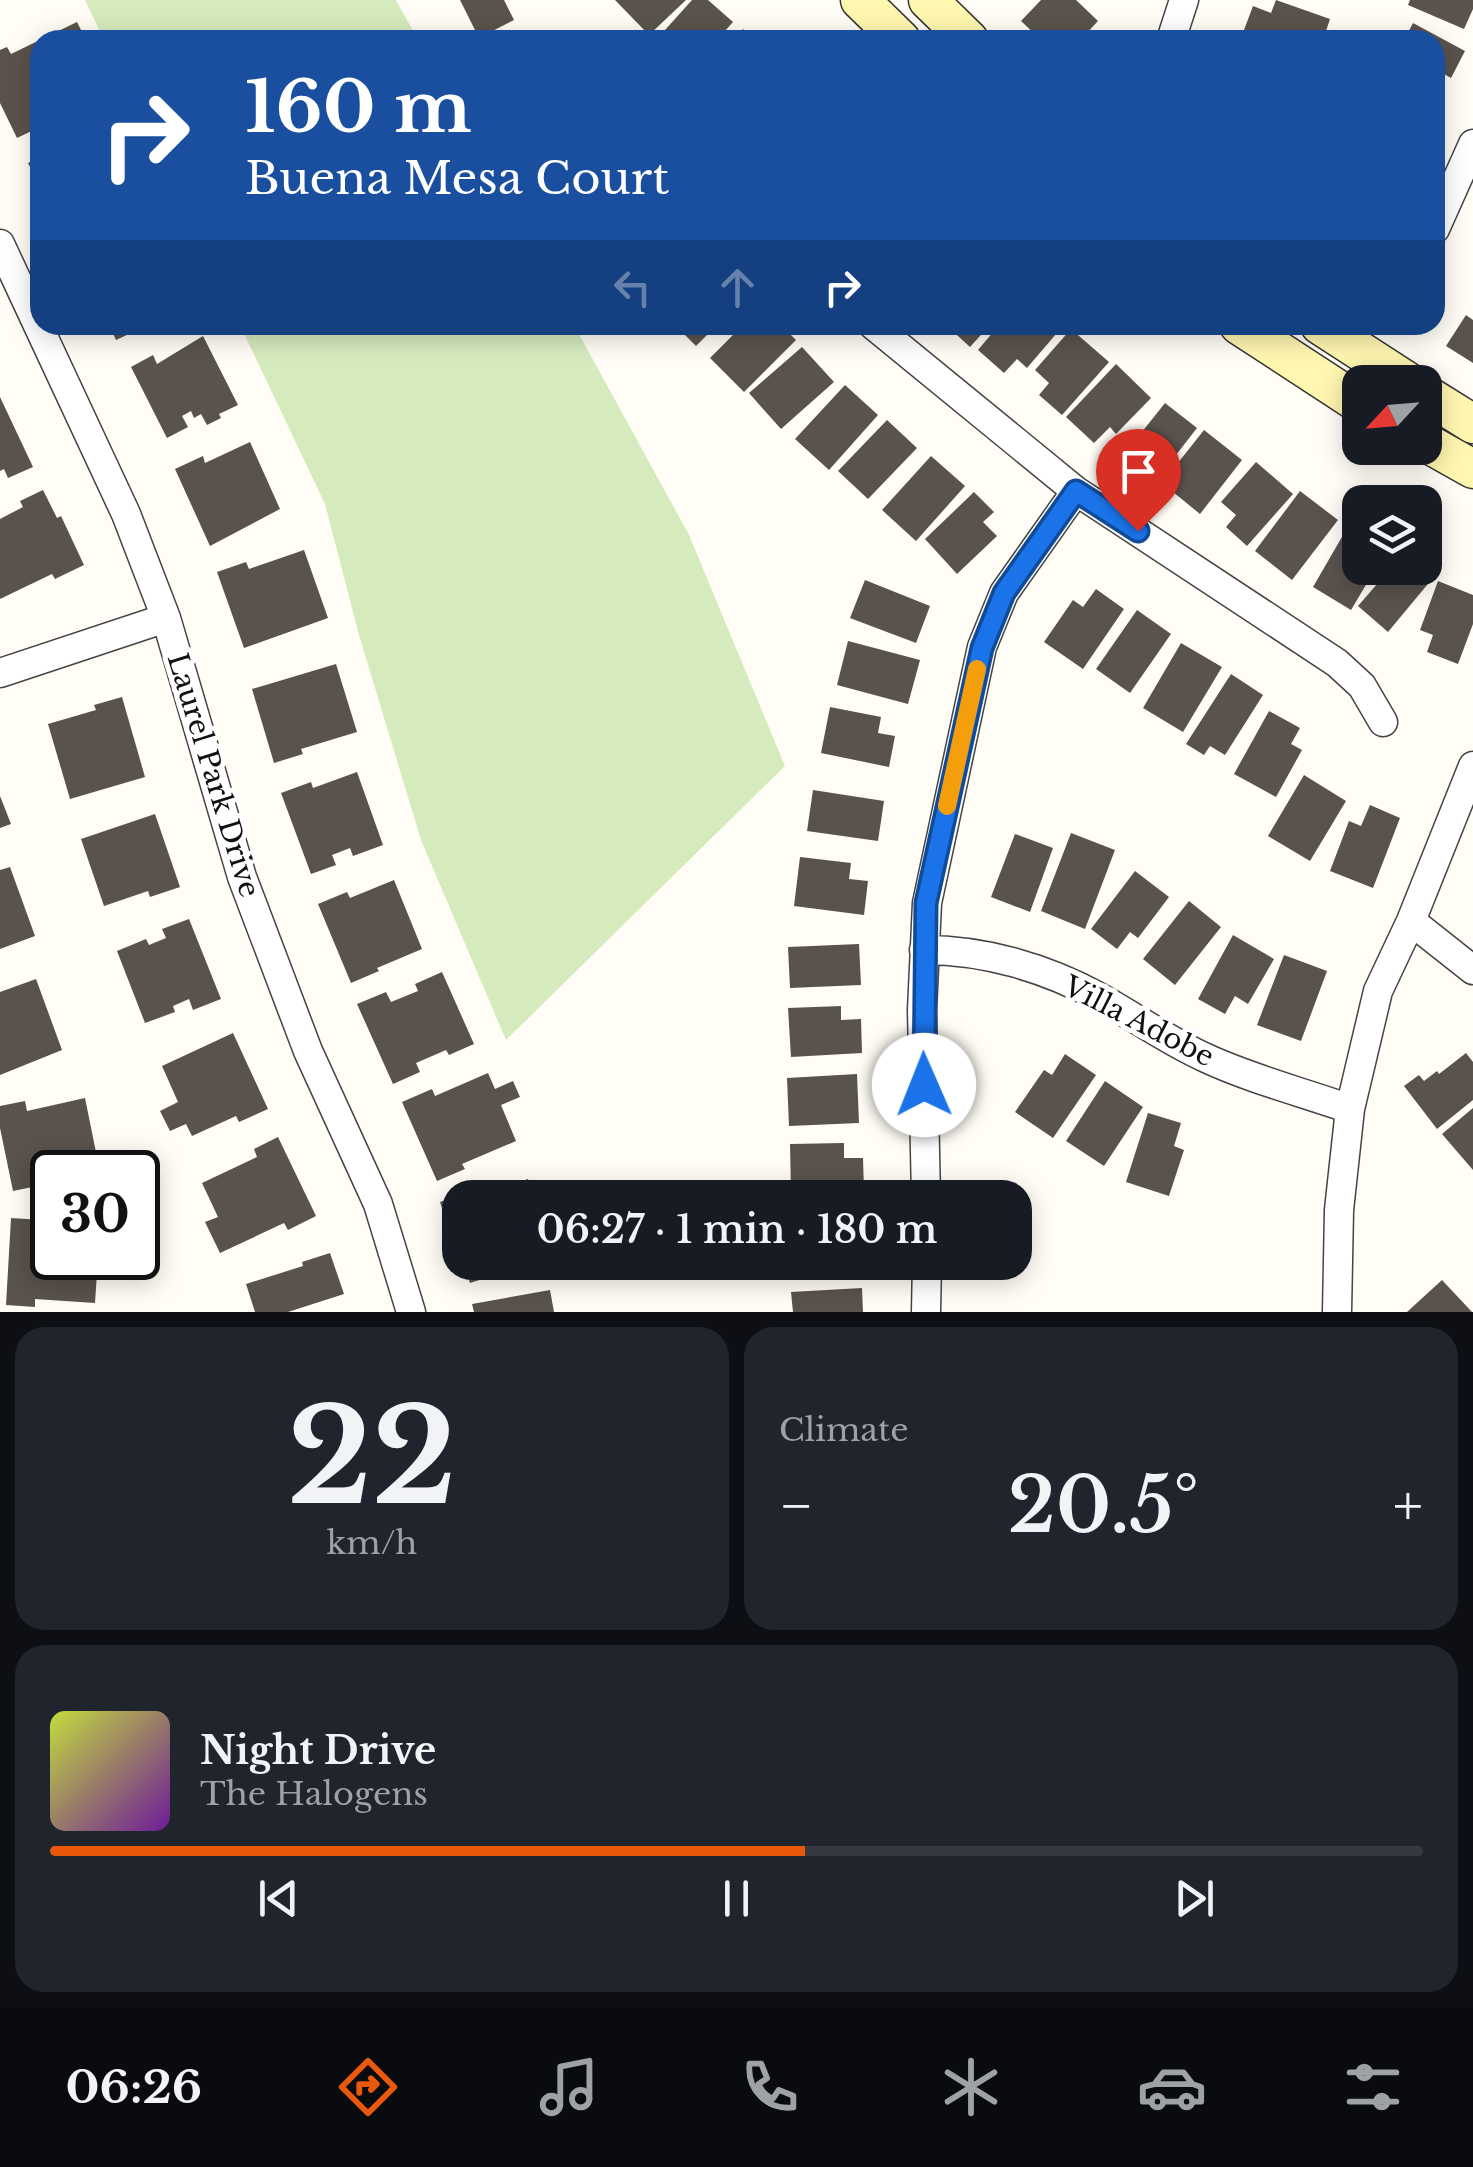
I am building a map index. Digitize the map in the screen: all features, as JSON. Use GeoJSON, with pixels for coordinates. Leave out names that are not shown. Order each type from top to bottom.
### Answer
{"type":"FeatureCollection","features":[{"type":"Feature","properties":{"kind":"main road"},"geometry":{"type":"LineString","coordinates":[[860,0],[891,30]]}},
{"type":"Feature","properties":{"kind":"main road"},"geometry":{"type":"LineString","coordinates":[[928,0],[958,30]]}},
{"type":"Feature","properties":{"kind":"main road"},"geometry":{"type":"LineString","coordinates":[[1254,335],[1342,392]]}},
{"type":"Feature","properties":{"kind":"main road"},"geometry":{"type":"LineString","coordinates":[[1335,335],[1382,365]]}},
{"type":"Feature","properties":{"kind":"main road"},"geometry":{"type":"LineString","coordinates":[[1442,405],[1473,424]]}},
{"type":"Feature","properties":{"kind":"main road"},"geometry":{"type":"LineString","coordinates":[[1442,452],[1473,469]]}},
{"type":"Feature","properties":{"kind":"street"},"geometry":{"type":"LineString","coordinates":[[1174,30],[1184,0]]}},
{"type":"Feature","properties":{"kind":"street"},"geometry":{"type":"LineString","coordinates":[[1445,207],[1473,144]]}},
{"type":"Feature","properties":{"kind":"street","name":"Laurel Park Drive"},"geometry":{"type":"LineString","coordinates":[[0,244],[30,308]]}},
{"type":"Feature","properties":{"kind":"street","name":"Laurel Park Drive"},"geometry":{"type":"LineString","coordinates":[[42,335],[126,514],[166,618],[242,877],[308,1051],[378,1204],[411,1312]]}},
{"type":"Feature","properties":{"kind":"street"},"geometry":{"type":"LineString","coordinates":[[885,335],[1076,491],[1336,663],[1362,686],[1383,722]]}},
{"type":"Feature","properties":{"kind":"street"},"geometry":{"type":"LineString","coordinates":[[926,1180],[926,903],[982,648],[1004,593],[1076,491]]}},
{"type":"Feature","properties":{"kind":"street"},"geometry":{"type":"LineString","coordinates":[[0,674],[166,618]]}},
{"type":"Feature","properties":{"kind":"street"},"geometry":{"type":"LineString","coordinates":[[1336,1312],[1338,1210],[1350,1109],[1378,991],[1411,921],[1473,766]]}},
{"type":"Feature","properties":{"kind":"street"},"geometry":{"type":"LineString","coordinates":[[1411,921],[1473,970]]}},
{"type":"Feature","properties":{"kind":"street","name":"Villa Adobe"},"geometry":{"type":"LineString","coordinates":[[924,950],[994,956],[1046,973],[1096,996],[1208,1059],[1350,1109]]}},
{"type":"Feature","properties":{"kind":"street"},"geometry":{"type":"LineString","coordinates":[[926,1312],[927,1280]]}},
{"type":"Feature","properties":{"kind":"green space"},"geometry":{"type":"Polygon","coordinates":[[[85,0],[396,0],[412,30],[99,30],[85,0]]]}},
{"type":"Feature","properties":{"kind":"green space"},"geometry":{"type":"Polygon","coordinates":[[[245,335],[579,335],[689,535],[785,766],[506,1040],[421,840],[359,635],[325,504],[245,335]]]}},
{"type":"Feature","properties":{"kind":"building"},"geometry":{"type":"Polygon","coordinates":[[[460,0],[504,0],[514,20],[495,30],[475,30],[460,0]]]}},
{"type":"Feature","properties":{"kind":"building"},"geometry":{"type":"Polygon","coordinates":[[[615,0],[686,0],[654,30],[644,30],[615,0]]]}},
{"type":"Feature","properties":{"kind":"building"},"geometry":{"type":"Polygon","coordinates":[[[692,0],[708,0],[733,22],[726,30],[665,30],[692,0]]]}},
{"type":"Feature","properties":{"kind":"building"},"geometry":{"type":"Polygon","coordinates":[[[1041,0],[1076,0],[1098,21],[1090,30],[1030,30],[1021,21],[1041,0]]]}},
{"type":"Feature","properties":{"kind":"building"},"geometry":{"type":"Polygon","coordinates":[[[1276,0],[1330,19],[1326,30],[1244,30],[1253,6],[1271,13],[1276,0]]]}},
{"type":"Feature","properties":{"kind":"building"},"geometry":{"type":"Polygon","coordinates":[[[1410,0],[1473,0],[1473,9],[1464,29],[1408,5],[1410,0]]]}},
{"type":"Feature","properties":{"kind":"building"},"geometry":{"type":"Polygon","coordinates":[[[77,22],[81,30],[60,30],[77,22]]]}},
{"type":"Feature","properties":{"kind":"building"},"geometry":{"type":"Polygon","coordinates":[[[1445,40],[1465,51],[1451,78],[1445,75],[1445,40]]]}},
{"type":"Feature","properties":{"kind":"building"},"geometry":{"type":"Polygon","coordinates":[[[30,45],[30,132],[17,138],[0,103],[0,50],[7,47],[11,54],[30,45]]]}},
{"type":"Feature","properties":{"kind":"building"},"geometry":{"type":"Polygon","coordinates":[[[1466,315],[1473,320],[1473,363],[1446,346],[1466,315]]]}},
{"type":"Feature","properties":{"kind":"building"},"geometry":{"type":"Polygon","coordinates":[[[685,335],[707,335],[696,346],[685,335]]]}},
{"type":"Feature","properties":{"kind":"building"},"geometry":{"type":"Polygon","coordinates":[[[733,335],[791,335],[796,340],[744,392],[710,358],[733,335]]]}},
{"type":"Feature","properties":{"kind":"building"},"geometry":{"type":"Polygon","coordinates":[[[957,335],[981,335],[970,347],[957,335]]]}},
{"type":"Feature","properties":{"kind":"building"},"geometry":{"type":"Polygon","coordinates":[[[991,335],[1055,335],[1027,368],[1017,359],[1004,373],[978,350],[991,335]]]}},
{"type":"Feature","properties":{"kind":"building"},"geometry":{"type":"Polygon","coordinates":[[[1066,335],[1078,335],[1109,362],[1062,415],[1039,395],[1049,383],[1035,370],[1066,335]]]}},
{"type":"Feature","properties":{"kind":"building"},"geometry":{"type":"Polygon","coordinates":[[[203,336],[238,405],[207,425],[201,414],[194,418],[191,411],[182,416],[188,427],[167,438],[131,367],[153,355],[157,364],[203,336]]]}},
{"type":"Feature","properties":{"kind":"building"},"geometry":{"type":"Polygon","coordinates":[[[802,347],[834,382],[781,429],[749,393],[802,347]]]}},
{"type":"Feature","properties":{"kind":"building"},"geometry":{"type":"Polygon","coordinates":[[[1116,364],[1151,398],[1116,434],[1110,427],[1094,443],[1066,417],[1116,364]]]}},
{"type":"Feature","properties":{"kind":"building"},"geometry":{"type":"Polygon","coordinates":[[[845,385],[878,415],[829,470],[795,439],[845,385]]]}},
{"type":"Feature","properties":{"kind":"building"},"geometry":{"type":"Polygon","coordinates":[[[0,397],[33,467],[8,478],[4,469],[0,471],[0,397]]]}},
{"type":"Feature","properties":{"kind":"building"},"geometry":{"type":"Polygon","coordinates":[[[1165,403],[1197,428],[1155,482],[1122,457],[1165,403]]]}},
{"type":"Feature","properties":{"kind":"building"},"geometry":{"type":"Polygon","coordinates":[[[887,420],[917,448],[868,499],[838,471],[887,420]]]}},
{"type":"Feature","properties":{"kind":"building"},"geometry":{"type":"Polygon","coordinates":[[[1204,430],[1242,460],[1200,514],[1162,483],[1204,430]]]}},
{"type":"Feature","properties":{"kind":"building"},"geometry":{"type":"Polygon","coordinates":[[[250,442],[280,509],[210,546],[175,469],[203,456],[205,463],[250,442]]]}},
{"type":"Feature","properties":{"kind":"building"},"geometry":{"type":"Polygon","coordinates":[[[931,456],[965,486],[916,541],[882,510],[931,456]]]}},
{"type":"Feature","properties":{"kind":"building"},"geometry":{"type":"Polygon","coordinates":[[[1256,462],[1293,494],[1247,546],[1226,527],[1236,515],[1221,502],[1256,462]]]}},
{"type":"Feature","properties":{"kind":"building"},"geometry":{"type":"Polygon","coordinates":[[[43,490],[57,518],[61,516],[84,565],[55,579],[52,574],[0,599],[0,519],[23,507],[20,501],[43,490]]]}},
{"type":"Feature","properties":{"kind":"building"},"geometry":{"type":"Polygon","coordinates":[[[1300,491],[1338,520],[1292,580],[1255,551],[1300,491]]]}},
{"type":"Feature","properties":{"kind":"building"},"geometry":{"type":"Polygon","coordinates":[[[974,492],[994,512],[983,522],[997,536],[957,574],[925,539],[974,492]]]}},
{"type":"Feature","properties":{"kind":"building"},"geometry":{"type":"Polygon","coordinates":[[[1342,537],[1342,585],[1366,585],[1351,610],[1313,587],[1342,537]]]}},
{"type":"Feature","properties":{"kind":"building"},"geometry":{"type":"Polygon","coordinates":[[[304,550],[328,618],[244,648],[217,572],[246,562],[249,569],[304,550]]]}},
{"type":"Feature","properties":{"kind":"building"},"geometry":{"type":"Polygon","coordinates":[[[865,580],[930,606],[916,643],[850,618],[865,580]]]}},
{"type":"Feature","properties":{"kind":"building"},"geometry":{"type":"Polygon","coordinates":[[[1442,583],[1473,595],[1473,624],[1458,664],[1427,652],[1433,635],[1420,630],[1437,585],[1442,583]]]}},
{"type":"Feature","properties":{"kind":"building"},"geometry":{"type":"Polygon","coordinates":[[[1376,585],[1427,585],[1388,632],[1358,606],[1376,585]]]}},
{"type":"Feature","properties":{"kind":"building"},"geometry":{"type":"Polygon","coordinates":[[[1096,589],[1124,609],[1083,669],[1044,642],[1073,600],[1083,607],[1096,589]]]}},
{"type":"Feature","properties":{"kind":"building"},"geometry":{"type":"Polygon","coordinates":[[[1137,610],[1171,634],[1130,693],[1096,669],[1137,610]]]}},
{"type":"Feature","properties":{"kind":"building"},"geometry":{"type":"Polygon","coordinates":[[[848,641],[920,660],[908,704],[837,685],[848,641]]]}},
{"type":"Feature","properties":{"kind":"building"},"geometry":{"type":"Polygon","coordinates":[[[1181,643],[1222,667],[1183,732],[1143,708],[1181,643]]]}},
{"type":"Feature","properties":{"kind":"building"},"geometry":{"type":"Polygon","coordinates":[[[336,664],[357,732],[301,749],[303,754],[274,763],[252,689],[336,664]]]}},
{"type":"Feature","properties":{"kind":"building"},"geometry":{"type":"Polygon","coordinates":[[[1231,674],[1263,695],[1225,755],[1210,746],[1204,755],[1186,744],[1231,674]]]}},
{"type":"Feature","properties":{"kind":"building"},"geometry":{"type":"Polygon","coordinates":[[[122,697],[145,777],[70,799],[48,724],[96,710],[94,705],[122,697]]]}},
{"type":"Feature","properties":{"kind":"building"},"geometry":{"type":"Polygon","coordinates":[[[830,707],[881,717],[878,733],[895,736],[889,767],[821,753],[830,707]]]}},
{"type":"Feature","properties":{"kind":"building"},"geometry":{"type":"Polygon","coordinates":[[[1269,711],[1300,728],[1291,744],[1302,750],[1276,797],[1234,774],[1269,711]]]}},
{"type":"Feature","properties":{"kind":"building"},"geometry":{"type":"Polygon","coordinates":[[[357,772],[383,845],[353,856],[350,848],[332,855],[336,865],[311,874],[281,793],[311,782],[313,788],[357,772]]]}},
{"type":"Feature","properties":{"kind":"building"},"geometry":{"type":"Polygon","coordinates":[[[1304,775],[1346,801],[1310,861],[1268,836],[1304,775]]]}},
{"type":"Feature","properties":{"kind":"building"},"geometry":{"type":"Polygon","coordinates":[[[813,790],[884,801],[878,841],[807,831],[813,790]]]}},
{"type":"Feature","properties":{"kind":"building"},"geometry":{"type":"Polygon","coordinates":[[[0,796],[11,824],[0,828],[0,796]]]}},
{"type":"Feature","properties":{"kind":"building"},"geometry":{"type":"Polygon","coordinates":[[[1370,805],[1400,818],[1373,888],[1330,871],[1349,821],[1361,826],[1370,805]]]}},
{"type":"Feature","properties":{"kind":"building"},"geometry":{"type":"Polygon","coordinates":[[[155,814],[180,887],[150,897],[148,891],[104,906],[81,839],[155,814]]]}},
{"type":"Feature","properties":{"kind":"building"},"geometry":{"type":"Polygon","coordinates":[[[1071,833],[1115,850],[1085,929],[1041,911],[1071,833]]]}},
{"type":"Feature","properties":{"kind":"building"},"geometry":{"type":"Polygon","coordinates":[[[1015,834],[1053,848],[1030,912],[991,897],[1015,834]]]}},
{"type":"Feature","properties":{"kind":"building"},"geometry":{"type":"Polygon","coordinates":[[[800,857],[851,863],[849,879],[868,881],[864,915],[794,906],[800,857]]]}},
{"type":"Feature","properties":{"kind":"building"},"geometry":{"type":"Polygon","coordinates":[[[10,867],[35,936],[0,949],[0,870],[10,867]]]}},
{"type":"Feature","properties":{"kind":"building"},"geometry":{"type":"Polygon","coordinates":[[[1135,871],[1169,897],[1138,938],[1130,932],[1117,949],[1091,929],[1135,871]]]}},
{"type":"Feature","properties":{"kind":"building"},"geometry":{"type":"Polygon","coordinates":[[[394,880],[422,949],[351,983],[318,904],[347,892],[350,898],[394,880]]]}},
{"type":"Feature","properties":{"kind":"building"},"geometry":{"type":"Polygon","coordinates":[[[1189,901],[1221,927],[1175,985],[1143,959],[1189,901]]]}},
{"type":"Feature","properties":{"kind":"building"},"geometry":{"type":"Polygon","coordinates":[[[189,919],[221,999],[193,1010],[189,999],[173,1006],[175,1012],[145,1023],[117,951],[146,939],[149,945],[166,938],[162,929],[189,919]]]}},
{"type":"Feature","properties":{"kind":"building"},"geometry":{"type":"Polygon","coordinates":[[[1233,935],[1274,959],[1248,1004],[1235,996],[1225,1014],[1198,999],[1233,935]]]}},
{"type":"Feature","properties":{"kind":"building"},"geometry":{"type":"Polygon","coordinates":[[[859,944],[861,985],[790,988],[788,947],[859,944]]]}},
{"type":"Feature","properties":{"kind":"building"},"geometry":{"type":"Polygon","coordinates":[[[1284,955],[1327,971],[1301,1041],[1257,1025],[1284,955]]]}},
{"type":"Feature","properties":{"kind":"building"},"geometry":{"type":"Polygon","coordinates":[[[442,972],[474,1044],[449,1055],[446,1050],[416,1063],[420,1072],[393,1084],[357,1004],[386,992],[391,1002],[418,991],[415,984],[442,972]]]}},
{"type":"Feature","properties":{"kind":"building"},"geometry":{"type":"Polygon","coordinates":[[[36,979],[62,1050],[0,1075],[0,992],[36,979]]]}},
{"type":"Feature","properties":{"kind":"building"},"geometry":{"type":"Polygon","coordinates":[[[841,1006],[841,1020],[861,1019],[862,1053],[791,1057],[788,1008],[841,1006]]]}},
{"type":"Feature","properties":{"kind":"building"},"geometry":{"type":"Polygon","coordinates":[[[233,1033],[268,1109],[239,1122],[236,1116],[192,1136],[186,1124],[170,1131],[160,1111],[178,1102],[162,1066],[233,1033]]]}},
{"type":"Feature","properties":{"kind":"building"},"geometry":{"type":"Polygon","coordinates":[[[1466,1053],[1473,1062],[1473,1100],[1437,1129],[1404,1086],[1419,1075],[1424,1081],[1437,1071],[1439,1074],[1466,1053]]]}},
{"type":"Feature","properties":{"kind":"building"},"geometry":{"type":"Polygon","coordinates":[[[1065,1054],[1096,1075],[1053,1138],[1015,1112],[1044,1070],[1052,1075],[1065,1054]]]}},
{"type":"Feature","properties":{"kind":"building"},"geometry":{"type":"Polygon","coordinates":[[[488,1073],[495,1089],[513,1081],[520,1097],[501,1105],[516,1141],[462,1164],[465,1169],[437,1181],[402,1102],[432,1089],[435,1096],[488,1073]]]}},
{"type":"Feature","properties":{"kind":"building"},"geometry":{"type":"Polygon","coordinates":[[[857,1074],[859,1123],[789,1126],[787,1078],[857,1074]]]}},
{"type":"Feature","properties":{"kind":"building"},"geometry":{"type":"Polygon","coordinates":[[[1105,1081],[1143,1107],[1104,1166],[1066,1141],[1105,1081]]]}},
{"type":"Feature","properties":{"kind":"building"},"geometry":{"type":"Polygon","coordinates":[[[85,1098],[96,1150],[30,1150],[30,1187],[13,1191],[0,1128],[0,1106],[25,1101],[27,1111],[85,1098]]]}},
{"type":"Feature","properties":{"kind":"building"},"geometry":{"type":"Polygon","coordinates":[[[1473,1108],[1473,1170],[1442,1134],[1473,1108]]]}},
{"type":"Feature","properties":{"kind":"building"},"geometry":{"type":"Polygon","coordinates":[[[1148,1113],[1181,1123],[1174,1146],[1184,1150],[1169,1196],[1126,1182],[1148,1113]]]}},
{"type":"Feature","properties":{"kind":"building"},"geometry":{"type":"Polygon","coordinates":[[[278,1137],[316,1216],[288,1230],[284,1223],[220,1253],[205,1222],[218,1217],[202,1183],[257,1157],[254,1149],[278,1137]]]}},
{"type":"Feature","properties":{"kind":"building"},"geometry":{"type":"Polygon","coordinates":[[[844,1143],[844,1158],[863,1158],[864,1180],[791,1180],[790,1144],[844,1143]]]}},
{"type":"Feature","properties":{"kind":"building"},"geometry":{"type":"Polygon","coordinates":[[[11,1218],[30,1219],[30,1280],[97,1280],[95,1303],[35,1299],[35,1307],[6,1305],[11,1218]]]}},
{"type":"Feature","properties":{"kind":"building"},"geometry":{"type":"Polygon","coordinates":[[[330,1253],[344,1294],[288,1312],[255,1312],[246,1284],[330,1253]]]}},
{"type":"Feature","properties":{"kind":"building"},"geometry":{"type":"Polygon","coordinates":[[[1442,1280],[1472,1312],[1407,1312],[1442,1280]]]}},
{"type":"Feature","properties":{"kind":"building"},"geometry":{"type":"Polygon","coordinates":[[[862,1288],[863,1312],[793,1312],[791,1292],[862,1288]]]}},
{"type":"Feature","properties":{"kind":"building"},"geometry":{"type":"Polygon","coordinates":[[[550,1290],[554,1312],[474,1312],[472,1304],[550,1290]]]}},
{"type":"Feature","properties":{"kind":"slow traffic"},"geometry":{"type":"LineString","coordinates":[[947,806],[977,669]]}},
{"type":"Feature","properties":{"kind":"route"},"geometry":{"type":"LineString","coordinates":[[924,1085],[926,903],[982,648],[1004,593],[1076,491],[1138,531]]}}]}
